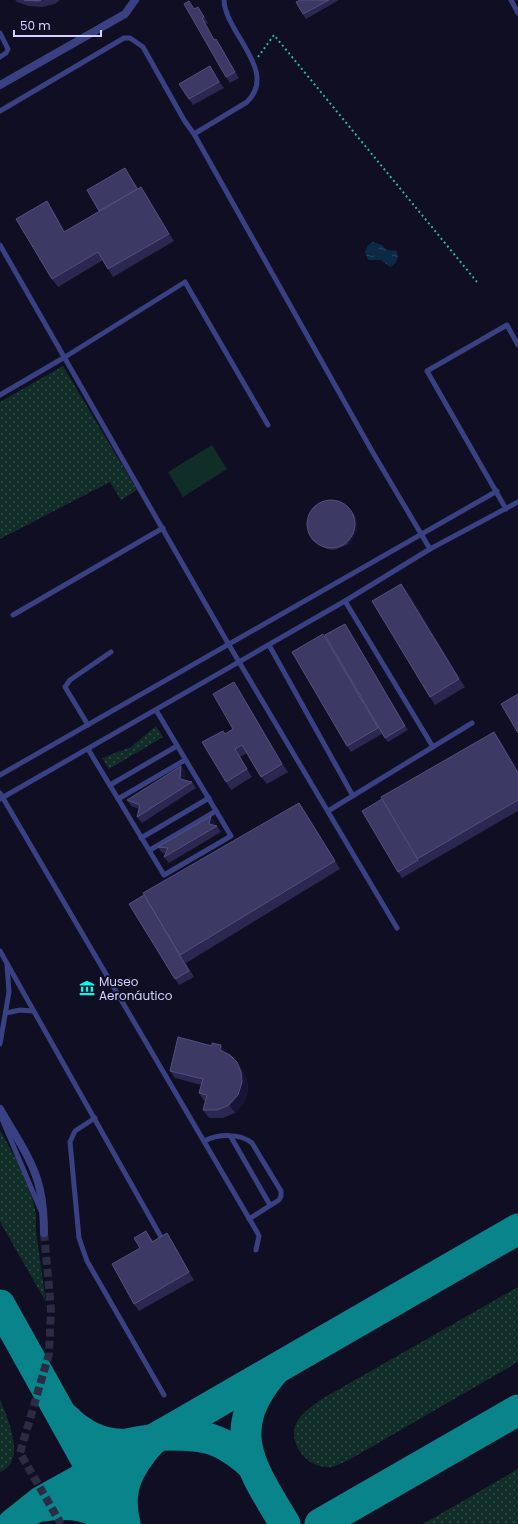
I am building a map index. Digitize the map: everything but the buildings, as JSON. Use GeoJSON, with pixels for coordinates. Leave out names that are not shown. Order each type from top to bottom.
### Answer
{"type":"FeatureCollection","features":[{"type":"Feature","properties":{"kind":"street"},"geometry":{"type":"LineString","coordinates":[[0,85],[125,14],[135,0]]}},
{"type":"Feature","properties":{"kind":"street"},"geometry":{"type":"LineString","coordinates":[[0,1109],[34,1170],[40,1188],[44,1219],[44,1233]]}},
{"type":"Feature","properties":{"kind":"lane"},"geometry":{"type":"LineString","coordinates":[[194,134],[247,102],[252,97],[257,83],[257,74],[253,62],[224,10],[224,0]]}},
{"type":"Feature","properties":{"kind":"lane"},"geometry":{"type":"LineString","coordinates":[[511,0],[518,13]]}},
{"type":"Feature","properties":{"kind":"lane"},"geometry":{"type":"LineString","coordinates":[[0,33],[8,49],[6,53],[0,57]]}},
{"type":"Feature","properties":{"kind":"lane"},"geometry":{"type":"LineString","coordinates":[[0,110],[124,38],[130,38],[143,47],[184,120],[194,134],[364,438],[430,549]]}},
{"type":"Feature","properties":{"kind":"lane"},"geometry":{"type":"LineString","coordinates":[[0,245],[229,645],[398,928]]}},
{"type":"Feature","properties":{"kind":"lane"},"geometry":{"type":"LineString","coordinates":[[0,394],[65,357],[185,282],[268,426]]}},
{"type":"Feature","properties":{"kind":"lane"},"geometry":{"type":"LineString","coordinates":[[506,509],[427,370],[507,325],[518,345]]}},
{"type":"Feature","properties":{"kind":"lane"},"geometry":{"type":"LineString","coordinates":[[0,775],[497,491]]}},
{"type":"Feature","properties":{"kind":"lane"},"geometry":{"type":"LineString","coordinates":[[256,1250],[259,1236],[1,797],[269,645],[430,549],[518,502]]}},
{"type":"Feature","properties":{"kind":"lane"},"geometry":{"type":"LineString","coordinates":[[12,615],[163,528]]}},
{"type":"Feature","properties":{"kind":"lane"},"geometry":{"type":"LineString","coordinates":[[345,601],[433,747]]}},
{"type":"Feature","properties":{"kind":"lane"},"geometry":{"type":"LineString","coordinates":[[269,645],[353,796]]}},
{"type":"Feature","properties":{"kind":"lane"},"geometry":{"type":"LineString","coordinates":[[88,725],[65,687],[70,680],[111,652]]}},
{"type":"Feature","properties":{"kind":"lane"},"geometry":{"type":"LineString","coordinates":[[88,749],[164,875],[231,836],[156,710]]}},
{"type":"Feature","properties":{"kind":"lane"},"geometry":{"type":"LineString","coordinates":[[328,811],[472,723]]}},
{"type":"Feature","properties":{"kind":"lane"},"geometry":{"type":"LineString","coordinates":[[110,785],[177,746]]}},
{"type":"Feature","properties":{"kind":"lane"},"geometry":{"type":"LineString","coordinates":[[118,799],[185,760]]}},
{"type":"Feature","properties":{"kind":"lane"},"geometry":{"type":"LineString","coordinates":[[141,838],[209,798]]}},
{"type":"Feature","properties":{"kind":"lane"},"geometry":{"type":"LineString","coordinates":[[150,850],[216,811]]}},
{"type":"Feature","properties":{"kind":"lane"},"geometry":{"type":"LineString","coordinates":[[0,951],[161,1237]]}},
{"type":"Feature","properties":{"kind":"lane"},"geometry":{"type":"LineString","coordinates":[[0,1044],[9,992],[7,962]]}},
{"type":"Feature","properties":{"kind":"lane"},"geometry":{"type":"LineString","coordinates":[[6,1013],[20,1010],[33,1011]]}},
{"type":"Feature","properties":{"kind":"lane"},"geometry":{"type":"LineString","coordinates":[[0,1114],[44,1219]]}},
{"type":"Feature","properties":{"kind":"lane"},"geometry":{"type":"LineString","coordinates":[[95,1118],[75,1131],[70,1142],[79,1238],[87,1261],[164,1395]]}},
{"type":"Feature","properties":{"kind":"lane"},"geometry":{"type":"LineString","coordinates":[[204,1141],[215,1136],[243,1137],[252,1143],[281,1191],[279,1200],[249,1219]]}},
{"type":"Feature","properties":{"kind":"lane"},"geometry":{"type":"LineString","coordinates":[[231,1136],[270,1206]]}},
{"type":"Feature","properties":{"kind":"path"},"geometry":{"type":"LineString","coordinates":[[253,62],[261,56],[274,36],[476,282]]}},
{"type":"Feature","properties":{"kind":"green space"},"geometry":{"type":"Polygon","coordinates":[[[63,366],[137,490],[121,500],[110,482],[0,539],[0,402],[63,366]]]}},
{"type":"Feature","properties":{"kind":"green space"},"geometry":{"type":"Polygon","coordinates":[[[212,445],[227,469],[183,497],[168,472],[212,445]]]}},
{"type":"Feature","properties":{"kind":"green space"},"geometry":{"type":"Polygon","coordinates":[[[156,726],[163,737],[109,769],[102,758],[131,747],[156,726]]]}},
{"type":"Feature","properties":{"kind":"green space"},"geometry":{"type":"Polygon","coordinates":[[[0,1130],[28,1180],[36,1214],[36,1231],[46,1302],[0,1222],[0,1130]]]}},
{"type":"Feature","properties":{"kind":"green space"},"geometry":{"type":"Polygon","coordinates":[[[518,1287],[518,1362],[347,1461],[332,1467],[319,1466],[312,1463],[301,1453],[297,1446],[294,1431],[298,1420],[303,1413],[313,1405],[518,1287]]]}},
{"type":"Feature","properties":{"kind":"green space"},"geometry":{"type":"Polygon","coordinates":[[[0,1399],[10,1427],[14,1449],[13,1459],[8,1467],[0,1472],[0,1399]]]}},
{"type":"Feature","properties":{"kind":"green space"},"geometry":{"type":"Polygon","coordinates":[[[518,1469],[518,1524],[423,1524],[518,1469]]]}},
{"type":"Feature","properties":{"kind":"water"},"geometry":{"type":"Polygon","coordinates":[[[373,242],[382,245],[387,250],[397,251],[398,258],[396,262],[390,267],[381,260],[368,260],[365,252],[368,245],[373,242]]]}},
{"type":"Feature","properties":{"kind":"taxiway"},"geometry":{"type":"LineString","coordinates":[[13,1524],[42,1501],[161,1435],[518,1229]]}},
{"type":"Feature","properties":{"kind":"taxiway"},"geometry":{"type":"LineString","coordinates":[[0,1305],[122,1524]]}},
{"type":"Feature","properties":{"kind":"taxiway"},"geometry":{"type":"LineString","coordinates":[[273,1372],[258,1393],[249,1413],[246,1431],[248,1449],[253,1466],[285,1524]]}},
{"type":"Feature","properties":{"kind":"taxiway"},"geometry":{"type":"LineString","coordinates":[[320,1524],[518,1410]]}},
{"type":"Feature","properties":{"kind":"taxiway"},"geometry":{"type":"LineString","coordinates":[[65,1418],[78,1430],[101,1441],[127,1444],[152,1440],[137,1459],[126,1478],[122,1499],[125,1524]]}},
{"type":"Feature","properties":{"kind":"taxiway"},"geometry":{"type":"LineString","coordinates":[[161,1435],[188,1435],[219,1442],[229,1447],[251,1464]]}},
{"type":"Feature","properties":{"kind":"taxiway"},"geometry":{"type":"LineString","coordinates":[[37,1507],[49,1505],[79,1506],[98,1512],[117,1524]]}},
{"type":"Feature","properties":{"kind":"tunnel"},"geometry":{"type":"LineString","coordinates":[[44,1233],[51,1309],[49,1354],[20,1453],[61,1524]]}},
{"type":"Feature","properties":{"kind":"place","name":"Museo Aeronáutico"},"geometry":{"type":"Point","coordinates":[87,988]}}]}
